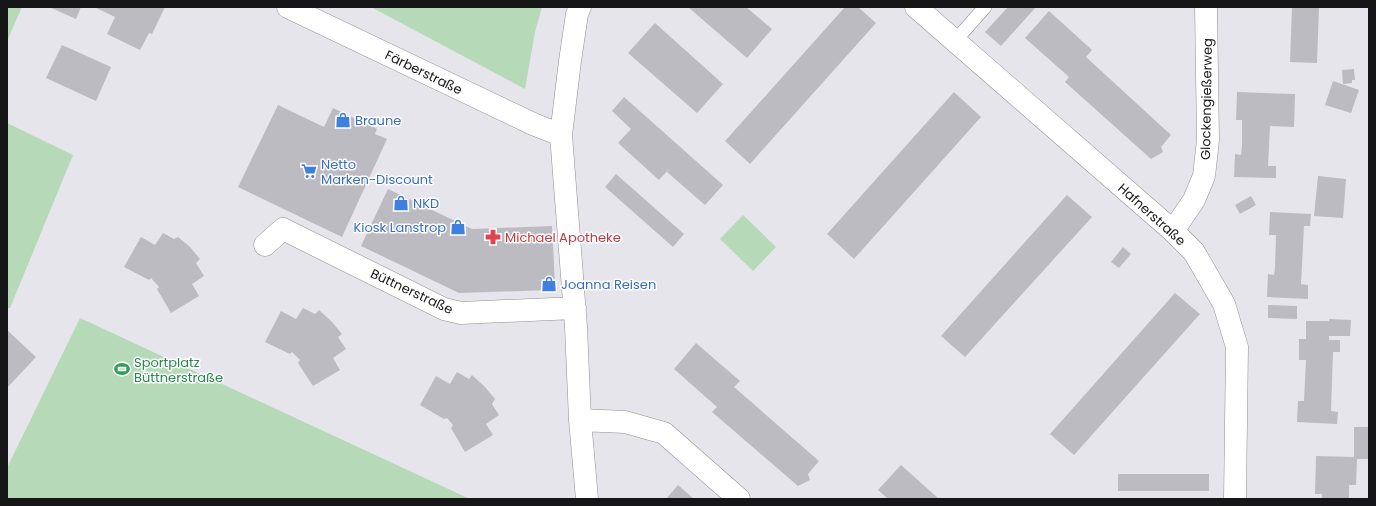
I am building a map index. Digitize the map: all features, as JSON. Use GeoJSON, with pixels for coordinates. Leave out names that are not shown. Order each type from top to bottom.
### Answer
{"type":"FeatureCollection","features":[{"type":"Feature","properties":{"kind":"street","name":"Färberstraße"},"geometry":{"type":"LineString","coordinates":[[288,7],[561,136]]}},
{"type":"Feature","properties":{"kind":"street"},"geometry":{"type":"LineString","coordinates":[[580,7],[577,14],[570,61],[561,136],[575,308],[580,420],[587,499]]}},
{"type":"Feature","properties":{"kind":"street","name":"Hafnerstraße"},"geometry":{"type":"LineString","coordinates":[[916,7],[1173,231],[1194,252],[1224,304],[1237,347],[1235,499]]}},
{"type":"Feature","properties":{"kind":"street","name":"Glockengießerweg"},"geometry":{"type":"LineString","coordinates":[[1173,231],[1194,200],[1204,176],[1208,140],[1206,7]]}},
{"type":"Feature","properties":{"kind":"street","name":"Büttnerstraße"},"geometry":{"type":"LineString","coordinates":[[264,246],[283,229],[444,309],[461,313],[575,308]]}},
{"type":"Feature","properties":{"kind":"street"},"geometry":{"type":"LineString","coordinates":[[580,420],[626,422],[664,433],[739,499]]}},
{"type":"Feature","properties":{"kind":"lane"},"geometry":{"type":"LineString","coordinates":[[955,41],[985,7]]}},
{"type":"Feature","properties":{"kind":"green space"},"geometry":{"type":"Polygon","coordinates":[[[7,7],[22,7],[7,41],[7,7]]]}},
{"type":"Feature","properties":{"kind":"green space"},"geometry":{"type":"Polygon","coordinates":[[[371,7],[542,7],[535,32],[525,89],[371,7]]]}},
{"type":"Feature","properties":{"kind":"green space"},"geometry":{"type":"Polygon","coordinates":[[[7,123],[73,155],[10,308],[7,308],[7,123]]]}},
{"type":"Feature","properties":{"kind":"green space"},"geometry":{"type":"Polygon","coordinates":[[[743,215],[776,247],[753,271],[720,239],[743,215]]]}},
{"type":"Feature","properties":{"kind":"green space","name":"Sportplatz Büttnerstraße"},"geometry":{"type":"Polygon","coordinates":[[[80,318],[470,499],[7,499],[7,468],[80,318]]]}},
{"type":"Feature","properties":{"kind":"building"},"geometry":{"type":"Polygon","coordinates":[[[49,7],[81,7],[76,19],[49,7]]]}},
{"type":"Feature","properties":{"kind":"building"},"geometry":{"type":"Polygon","coordinates":[[[94,7],[165,7],[152,34],[149,33],[140,50],[107,34],[115,17],[94,7]]]}},
{"type":"Feature","properties":{"kind":"building"},"geometry":{"type":"Polygon","coordinates":[[[688,7],[746,7],[772,29],[747,58],[688,7]]]}},
{"type":"Feature","properties":{"kind":"building"},"geometry":{"type":"Polygon","coordinates":[[[845,7],[858,7],[876,23],[750,164],[725,141],[845,7]]]}},
{"type":"Feature","properties":{"kind":"building"},"geometry":{"type":"Polygon","coordinates":[[[1008,7],[1036,7],[1001,46],[985,32],[1008,7]]]}},
{"type":"Feature","properties":{"kind":"building"},"geometry":{"type":"Polygon","coordinates":[[[1292,7],[1319,7],[1317,63],[1290,62],[1292,7]]]}},
{"type":"Feature","properties":{"kind":"building"},"geometry":{"type":"Polygon","coordinates":[[[1049,11],[1092,50],[1086,57],[1171,135],[1161,147],[1163,152],[1151,159],[1065,82],[1069,77],[1025,38],[1049,11]]]}},
{"type":"Feature","properties":{"kind":"building"},"geometry":{"type":"Polygon","coordinates":[[[655,23],[723,84],[697,113],[628,53],[655,23]]]}},
{"type":"Feature","properties":{"kind":"building"},"geometry":{"type":"Polygon","coordinates":[[[62,45],[111,67],[96,101],[46,78],[62,45]]]}},
{"type":"Feature","properties":{"kind":"building"},"geometry":{"type":"Polygon","coordinates":[[[1354,69],[1355,80],[1352,80],[1352,83],[1343,84],[1342,70],[1354,69]]]}},
{"type":"Feature","properties":{"kind":"building"},"geometry":{"type":"Polygon","coordinates":[[[1333,81],[1359,90],[1351,113],[1325,105],[1333,81]]]}},
{"type":"Feature","properties":{"kind":"building"},"geometry":{"type":"Polygon","coordinates":[[[954,92],[981,117],[854,259],[827,234],[954,92]]]}},
{"type":"Feature","properties":{"kind":"building"},"geometry":{"type":"Polygon","coordinates":[[[1237,92],[1295,94],[1294,127],[1270,126],[1268,166],[1276,166],[1276,178],[1234,177],[1235,154],[1241,155],[1242,145],[1242,120],[1236,120],[1237,92]]]}},
{"type":"Feature","properties":{"kind":"building"},"geometry":{"type":"Polygon","coordinates":[[[624,97],[723,185],[705,205],[667,172],[672,166],[659,180],[618,143],[631,129],[612,111],[624,97]]]}},
{"type":"Feature","properties":{"kind":"building","name":"Netto Marken-Discount"},"geometry":{"type":"Polygon","coordinates":[[[278,105],[324,127],[333,108],[377,129],[375,134],[387,139],[342,237],[238,187],[278,105]]]}},
{"type":"Feature","properties":{"kind":"building"},"geometry":{"type":"Polygon","coordinates":[[[616,174],[684,234],[673,247],[605,187],[616,174]]]}},
{"type":"Feature","properties":{"kind":"building"},"geometry":{"type":"Polygon","coordinates":[[[1318,176],[1346,179],[1343,218],[1314,216],[1318,176]]]}},
{"type":"Feature","properties":{"kind":"building"},"geometry":{"type":"Polygon","coordinates":[[[388,189],[472,229],[552,226],[555,284],[551,290],[459,293],[361,246],[388,189]]]}},
{"type":"Feature","properties":{"kind":"building"},"geometry":{"type":"Polygon","coordinates":[[[1067,195],[1092,217],[965,357],[941,336],[1067,195]]]}},
{"type":"Feature","properties":{"kind":"building"},"geometry":{"type":"Polygon","coordinates":[[[1251,196],[1256,205],[1240,214],[1235,205],[1251,196]]]}},
{"type":"Feature","properties":{"kind":"building"},"geometry":{"type":"Polygon","coordinates":[[[1270,212],[1311,214],[1310,226],[1304,226],[1301,284],[1308,285],[1308,299],[1267,297],[1268,274],[1274,275],[1275,267],[1276,235],[1269,235],[1270,212]]]}},
{"type":"Feature","properties":{"kind":"building"},"geometry":{"type":"Polygon","coordinates":[[[163,233],[174,239],[178,237],[190,247],[200,259],[196,263],[204,276],[192,284],[199,296],[171,313],[157,289],[159,287],[151,278],[149,280],[124,267],[141,237],[155,245],[163,233]]]}},
{"type":"Feature","properties":{"kind":"building"},"geometry":{"type":"Polygon","coordinates":[[[1123,247],[1131,254],[1119,268],[1111,262],[1123,247]]]}},
{"type":"Feature","properties":{"kind":"building"},"geometry":{"type":"Polygon","coordinates":[[[1175,293],[1200,314],[1074,455],[1050,434],[1175,293]]]}},
{"type":"Feature","properties":{"kind":"building"},"geometry":{"type":"Polygon","coordinates":[[[1268,305],[1297,306],[1297,319],[1268,318],[1268,305]]]}},
{"type":"Feature","properties":{"kind":"building"},"geometry":{"type":"Polygon","coordinates":[[[303,308],[315,314],[319,310],[332,322],[342,334],[338,337],[346,349],[333,358],[340,370],[313,386],[298,363],[300,360],[292,352],[290,354],[265,342],[281,311],[296,319],[303,308]]]}},
{"type":"Feature","properties":{"kind":"building"},"geometry":{"type":"Polygon","coordinates":[[[1329,319],[1351,320],[1350,336],[1329,336],[1329,340],[1340,340],[1340,352],[1333,352],[1331,411],[1338,412],[1337,424],[1297,422],[1298,401],[1304,401],[1306,360],[1299,360],[1299,339],[1306,339],[1306,321],[1329,321],[1329,319]]]}},
{"type":"Feature","properties":{"kind":"building"},"geometry":{"type":"Polygon","coordinates":[[[7,330],[36,357],[7,388],[7,330]]]}},
{"type":"Feature","properties":{"kind":"building"},"geometry":{"type":"Polygon","coordinates":[[[696,343],[740,381],[734,387],[819,461],[808,474],[810,480],[798,486],[712,412],[717,407],[674,369],[696,343]]]}},
{"type":"Feature","properties":{"kind":"building"},"geometry":{"type":"Polygon","coordinates":[[[457,372],[469,379],[472,375],[485,387],[495,399],[492,404],[499,415],[486,424],[493,435],[465,452],[451,428],[453,425],[447,418],[444,419],[420,405],[436,376],[450,384],[457,372]]]}},
{"type":"Feature","properties":{"kind":"building"},"geometry":{"type":"Polygon","coordinates":[[[1354,427],[1369,427],[1369,459],[1357,459],[1356,485],[1349,485],[1349,499],[1322,499],[1322,494],[1315,494],[1316,456],[1354,457],[1354,427]]]}},
{"type":"Feature","properties":{"kind":"building"},"geometry":{"type":"Polygon","coordinates":[[[901,465],[939,499],[888,499],[878,490],[901,465]]]}},
{"type":"Feature","properties":{"kind":"building"},"geometry":{"type":"Polygon","coordinates":[[[1118,474],[1209,474],[1209,491],[1118,491],[1118,474]]]}},
{"type":"Feature","properties":{"kind":"building"},"geometry":{"type":"Polygon","coordinates":[[[678,485],[694,499],[666,499],[678,485]]]}},
{"type":"Feature","properties":{"kind":"place","name":"Braune"},"geometry":{"type":"Point","coordinates":[343,120]}},
{"type":"Feature","properties":{"kind":"place","name":"Netto Marken-Discount"},"geometry":{"type":"Point","coordinates":[309,171]}},
{"type":"Feature","properties":{"kind":"place","name":"NKD"},"geometry":{"type":"Point","coordinates":[401,203]}},
{"type":"Feature","properties":{"kind":"place","name":"Kiosk Lanstrop"},"geometry":{"type":"Point","coordinates":[458,227]}},
{"type":"Feature","properties":{"kind":"place","name":"Michael Apotheke"},"geometry":{"type":"Point","coordinates":[493,237]}},
{"type":"Feature","properties":{"kind":"place","name":"Joanna Reisen"},"geometry":{"type":"Point","coordinates":[549,284]}},
{"type":"Feature","properties":{"kind":"place","name":"Sportplatz Büttnerstraße"},"geometry":{"type":"Point","coordinates":[122,369]}}]}
